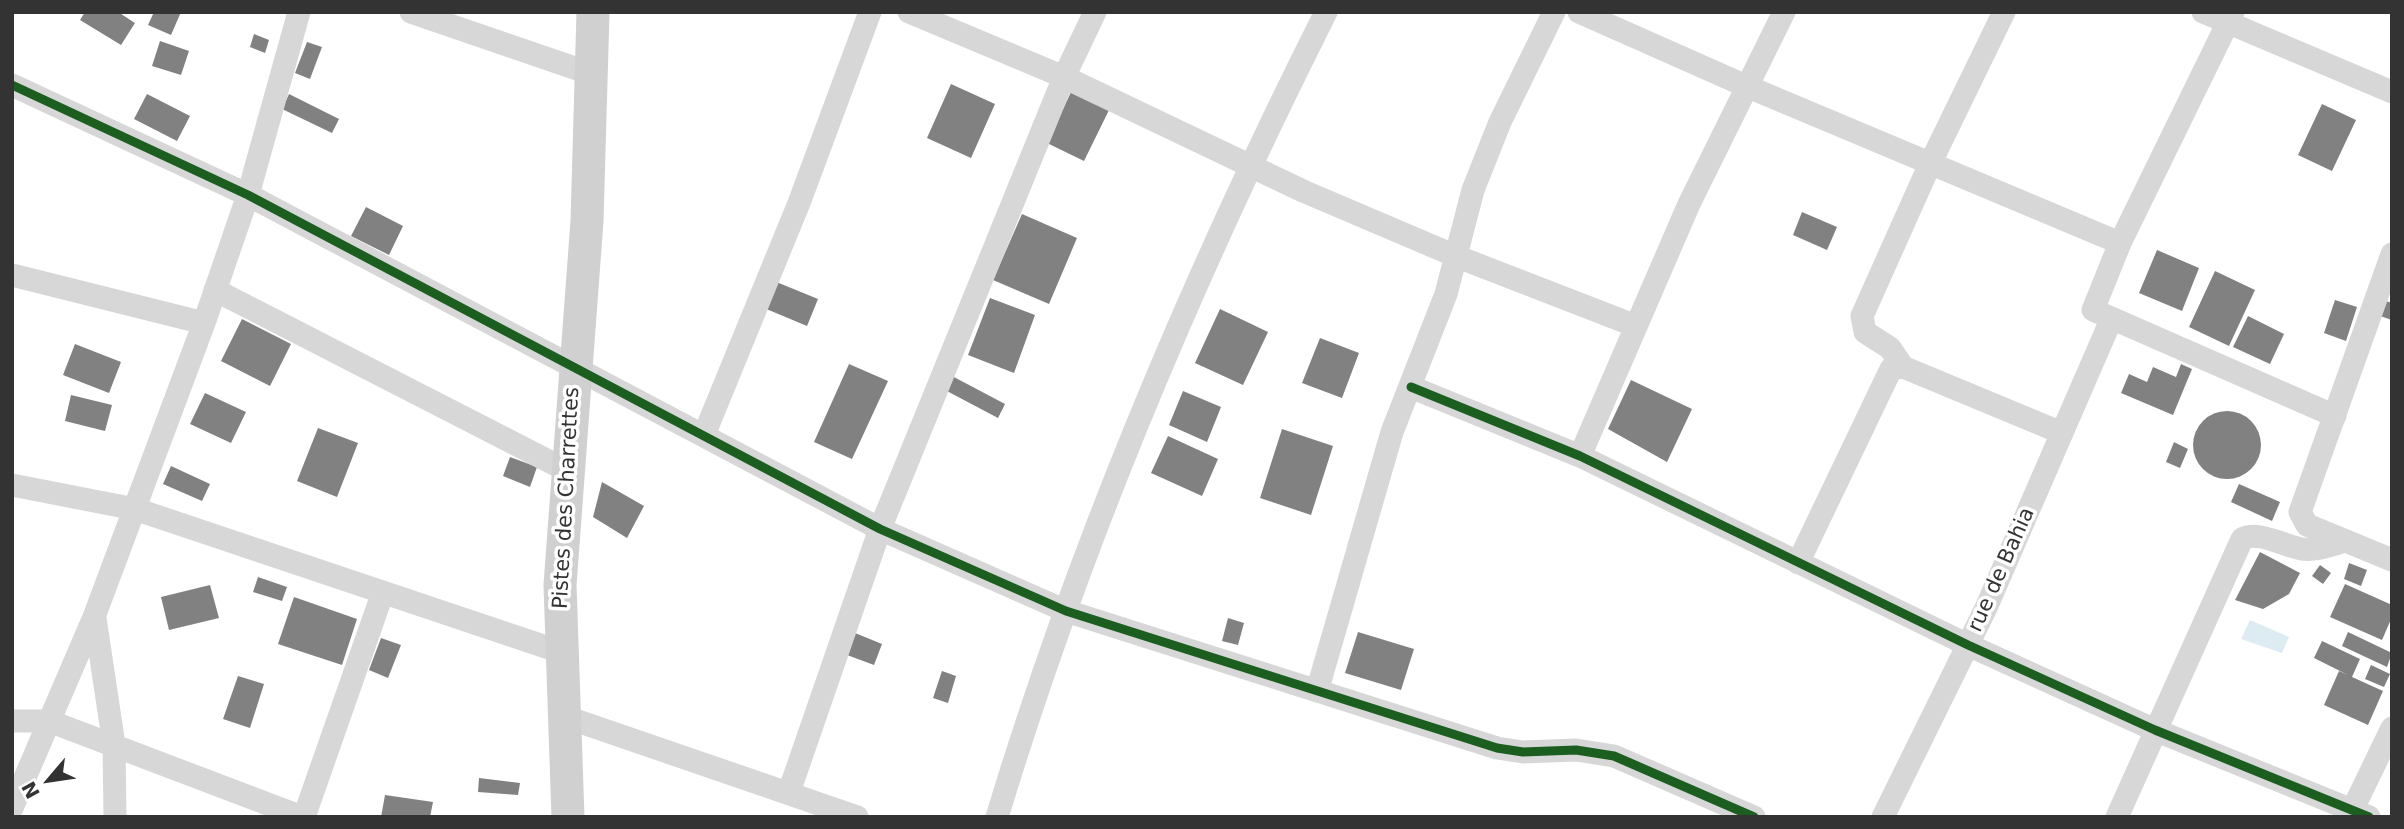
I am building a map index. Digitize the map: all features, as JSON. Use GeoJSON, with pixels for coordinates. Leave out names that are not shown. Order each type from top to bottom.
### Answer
{"type":"FeatureCollection","features":[{"type":"Feature","properties":{"kind":"main road","name":"Pistes des Charrettes"},"geometry":{"type":"LineString","coordinates":[[568,817],[560,584],[566,470],[587,221],[593,12]]}},
{"type":"Feature","properties":{"kind":"street"},"geometry":{"type":"LineString","coordinates":[[12,807],[94,617],[204,323],[248,195],[299,12]]}},
{"type":"Feature","properties":{"kind":"street"},"geometry":{"type":"LineString","coordinates":[[411,12],[592,74]]}},
{"type":"Feature","properties":{"kind":"street"},"geometry":{"type":"LineString","coordinates":[[704,435],[799,203],[870,12]]}},
{"type":"Feature","properties":{"kind":"street"},"geometry":{"type":"LineString","coordinates":[[909,12],[1064,77],[1250,163],[1303,191],[1458,257],[1636,326]]}},
{"type":"Feature","properties":{"kind":"street"},"geometry":{"type":"LineString","coordinates":[[789,792],[880,529],[1064,77],[1095,12]]}},
{"type":"Feature","properties":{"kind":"street"},"geometry":{"type":"LineString","coordinates":[[998,817],[1020,741],[1066,611],[1143,413],[1250,163],[1326,12]]}},
{"type":"Feature","properties":{"kind":"street"},"geometry":{"type":"LineString","coordinates":[[1318,688],[1378,476],[1458,257],[1473,190],[1500,122],[1554,12]]}},
{"type":"Feature","properties":{"kind":"street"},"geometry":{"type":"LineString","coordinates":[[1579,12],[1746,86],[2120,243]]}},
{"type":"Feature","properties":{"kind":"street"},"geometry":{"type":"LineString","coordinates":[[1580,456],[1636,326],[1746,86],[1784,12]]}},
{"type":"Feature","properties":{"kind":"street"},"geometry":{"type":"LineString","coordinates":[[2004,12],[1930,164],[1861,322],[1865,332],[1889,348],[1903,367],[2062,433]]}},
{"type":"Feature","properties":{"kind":"street"},"geometry":{"type":"LineString","coordinates":[[2203,12],[2230,17],[2392,92]]}},
{"type":"Feature","properties":{"kind":"street"},"geometry":{"type":"LineString","coordinates":[[2230,17],[2120,243],[2093,308],[2111,320],[2335,416]]}},
{"type":"Feature","properties":{"kind":"street"},"geometry":{"type":"LineString","coordinates":[[12,85],[248,195],[880,529],[1066,611],[1318,688],[1497,748],[1523,752],[1576,750],[1614,756],[1754,817]]}},
{"type":"Feature","properties":{"kind":"street"},"geometry":{"type":"LineString","coordinates":[[2392,254],[2300,512],[2307,525],[2392,560]]}},
{"type":"Feature","properties":{"kind":"street"},"geometry":{"type":"LineString","coordinates":[[12,275],[204,323]]}},
{"type":"Feature","properties":{"kind":"street"},"geometry":{"type":"LineString","coordinates":[[215,290],[566,470]]}},
{"type":"Feature","properties":{"kind":"street","name":"rue de Bahia"},"geometry":{"type":"LineString","coordinates":[[1883,817],[1968,645],[2111,320]]}},
{"type":"Feature","properties":{"kind":"street"},"geometry":{"type":"LineString","coordinates":[[1798,563],[1885,377],[1891,369],[1903,367]]}},
{"type":"Feature","properties":{"kind":"street"},"geometry":{"type":"LineString","coordinates":[[1411,387],[1580,456],[1968,645],[2155,730],[2357,814],[2392,728]]}},
{"type":"Feature","properties":{"kind":"street"},"geometry":{"type":"LineString","coordinates":[[12,485],[135,509],[561,652]]}},
{"type":"Feature","properties":{"kind":"street"},"geometry":{"type":"LineString","coordinates":[[2117,817],[2242,539],[2256,537],[2303,549],[2319,549],[2345,541]]}},
{"type":"Feature","properties":{"kind":"street"},"geometry":{"type":"LineString","coordinates":[[12,721],[49,721],[303,817],[383,592]]}},
{"type":"Feature","properties":{"kind":"street"},"geometry":{"type":"LineString","coordinates":[[94,617],[114,745],[114,817]]}},
{"type":"Feature","properties":{"kind":"street"},"geometry":{"type":"LineString","coordinates":[[563,716],[857,817]]}},
{"type":"Feature","properties":{"kind":"shaded area"},"geometry":{"type":"Polygon","coordinates":[[[2250,620],[2289,637],[2282,653],[2241,639],[2250,620]]]}},
{"type":"Feature","properties":{"kind":"building"},"geometry":{"type":"Polygon","coordinates":[[[85,12],[118,12],[135,23],[121,45],[80,20],[85,12]]]}},
{"type":"Feature","properties":{"kind":"building"},"geometry":{"type":"Polygon","coordinates":[[[154,12],[181,12],[171,35],[148,25],[154,12]]]}},
{"type":"Feature","properties":{"kind":"building"},"geometry":{"type":"Polygon","coordinates":[[[254,34],[269,40],[265,53],[250,47],[254,34]]]}},
{"type":"Feature","properties":{"kind":"building"},"geometry":{"type":"Polygon","coordinates":[[[160,41],[189,51],[181,75],[152,66],[160,41]]]}},
{"type":"Feature","properties":{"kind":"building"},"geometry":{"type":"Polygon","coordinates":[[[307,42],[322,47],[310,79],[295,73],[307,42]]]}},
{"type":"Feature","properties":{"kind":"building"},"geometry":{"type":"Polygon","coordinates":[[[951,84],[995,104],[971,158],[927,138],[951,84]]]}},
{"type":"Feature","properties":{"kind":"building"},"geometry":{"type":"Polygon","coordinates":[[[1072,90],[1110,108],[1084,161],[1047,143],[1072,90]]]}},
{"type":"Feature","properties":{"kind":"building"},"geometry":{"type":"Polygon","coordinates":[[[147,94],[190,116],[177,141],[134,119],[147,94]]]}},
{"type":"Feature","properties":{"kind":"building"},"geometry":{"type":"Polygon","coordinates":[[[289,94],[339,119],[332,133],[282,109],[289,94]]]}},
{"type":"Feature","properties":{"kind":"building"},"geometry":{"type":"Polygon","coordinates":[[[2322,104],[2356,120],[2332,171],[2298,155],[2322,104]]]}},
{"type":"Feature","properties":{"kind":"building"},"geometry":{"type":"Polygon","coordinates":[[[366,207],[403,226],[389,255],[351,236],[366,207]]]}},
{"type":"Feature","properties":{"kind":"building"},"geometry":{"type":"Polygon","coordinates":[[[1802,212],[1837,227],[1827,250],[1793,235],[1802,212]]]}},
{"type":"Feature","properties":{"kind":"building"},"geometry":{"type":"Polygon","coordinates":[[[1022,214],[1077,238],[1049,304],[993,280],[1022,214]]]}},
{"type":"Feature","properties":{"kind":"building"},"geometry":{"type":"Polygon","coordinates":[[[2157,250],[2199,268],[2182,311],[2139,293],[2157,250]]]}},
{"type":"Feature","properties":{"kind":"building"},"geometry":{"type":"Polygon","coordinates":[[[2215,271],[2255,290],[2229,346],[2189,327],[2215,271]]]}},
{"type":"Feature","properties":{"kind":"building"},"geometry":{"type":"Polygon","coordinates":[[[774,281],[818,299],[807,326],[764,308],[774,281]]]}},
{"type":"Feature","properties":{"kind":"building"},"geometry":{"type":"Polygon","coordinates":[[[990,298],[1035,315],[1014,373],[968,355],[990,298]]]}},
{"type":"Feature","properties":{"kind":"building"},"geometry":{"type":"Polygon","coordinates":[[[2335,300],[2357,307],[2346,341],[2324,333],[2335,300]]]}},
{"type":"Feature","properties":{"kind":"building"},"geometry":{"type":"Polygon","coordinates":[[[2383,300],[2392,303],[2392,320],[2377,315],[2383,300]]]}},
{"type":"Feature","properties":{"kind":"building"},"geometry":{"type":"Polygon","coordinates":[[[1220,309],[1268,332],[1243,385],[1195,363],[1220,309]]]}},
{"type":"Feature","properties":{"kind":"building"},"geometry":{"type":"Polygon","coordinates":[[[2248,316],[2284,334],[2270,364],[2233,347],[2248,316]]]}},
{"type":"Feature","properties":{"kind":"building"},"geometry":{"type":"Polygon","coordinates":[[[242,319],[291,344],[270,386],[221,361],[242,319]]]}},
{"type":"Feature","properties":{"kind":"building"},"geometry":{"type":"Polygon","coordinates":[[[1320,338],[1359,353],[1342,398],[1302,383],[1320,338]]]}},
{"type":"Feature","properties":{"kind":"building"},"geometry":{"type":"Polygon","coordinates":[[[75,344],[121,362],[109,393],[63,375],[75,344]]]}},
{"type":"Feature","properties":{"kind":"building"},"geometry":{"type":"Polygon","coordinates":[[[849,364],[888,381],[852,459],[814,442],[849,364]]]}},
{"type":"Feature","properties":{"kind":"building"},"geometry":{"type":"Polygon","coordinates":[[[2181,364],[2192,369],[2173,415],[2121,393],[2129,374],[2147,382],[2153,367],[2176,377],[2181,364]]]}},
{"type":"Feature","properties":{"kind":"building"},"geometry":{"type":"Polygon","coordinates":[[[952,376],[1005,404],[998,418],[945,390],[952,376]]]}},
{"type":"Feature","properties":{"kind":"building"},"geometry":{"type":"Polygon","coordinates":[[[1631,380],[1692,409],[1667,462],[1608,429],[1631,380]]]}},
{"type":"Feature","properties":{"kind":"building"},"geometry":{"type":"Polygon","coordinates":[[[1183,391],[1221,407],[1207,442],[1169,425],[1183,391]]]}},
{"type":"Feature","properties":{"kind":"building"},"geometry":{"type":"Polygon","coordinates":[[[205,393],[246,412],[231,443],[190,424],[205,393]]]}},
{"type":"Feature","properties":{"kind":"building"},"geometry":{"type":"Polygon","coordinates":[[[71,395],[112,405],[105,431],[65,421],[71,395]]]}},
{"type":"Feature","properties":{"kind":"building"},"geometry":{"type":"Polygon","coordinates":[[[2227,411],[2240,414],[2251,421],[2258,432],[2261,445],[2258,458],[2251,469],[2240,476],[2227,479],[2214,476],[2203,469],[2196,458],[2193,445],[2196,432],[2203,421],[2214,414],[2227,411]]]}},
{"type":"Feature","properties":{"kind":"building"},"geometry":{"type":"Polygon","coordinates":[[[318,428],[358,443],[337,497],[297,481],[318,428]]]}},
{"type":"Feature","properties":{"kind":"building"},"geometry":{"type":"Polygon","coordinates":[[[1282,429],[1333,446],[1311,515],[1260,498],[1282,429]]]}},
{"type":"Feature","properties":{"kind":"building"},"geometry":{"type":"Polygon","coordinates":[[[1168,436],[1218,459],[1202,496],[1151,473],[1168,436]]]}},
{"type":"Feature","properties":{"kind":"building"},"geometry":{"type":"Polygon","coordinates":[[[2174,442],[2188,449],[2180,468],[2166,462],[2174,442]]]}},
{"type":"Feature","properties":{"kind":"building"},"geometry":{"type":"Polygon","coordinates":[[[510,457],[537,467],[530,487],[503,476],[510,457]]]}},
{"type":"Feature","properties":{"kind":"building"},"geometry":{"type":"Polygon","coordinates":[[[171,466],[210,484],[202,501],[163,484],[171,466]]]}},
{"type":"Feature","properties":{"kind":"building"},"geometry":{"type":"Polygon","coordinates":[[[602,482],[644,506],[627,538],[593,517],[602,482]]]}},
{"type":"Feature","properties":{"kind":"building"},"geometry":{"type":"Polygon","coordinates":[[[2239,484],[2280,502],[2272,521],[2231,502],[2239,484]]]}},
{"type":"Feature","properties":{"kind":"building"},"geometry":{"type":"Polygon","coordinates":[[[2260,552],[2300,573],[2289,594],[2263,609],[2235,600],[2260,552]]]}},
{"type":"Feature","properties":{"kind":"building"},"geometry":{"type":"Polygon","coordinates":[[[2349,563],[2367,570],[2361,586],[2344,579],[2349,563]]]}},
{"type":"Feature","properties":{"kind":"building"},"geometry":{"type":"Polygon","coordinates":[[[2320,565],[2331,573],[2323,584],[2312,576],[2320,565]]]}},
{"type":"Feature","properties":{"kind":"building"},"geometry":{"type":"Polygon","coordinates":[[[258,577],[287,587],[282,601],[253,592],[258,577]]]}},
{"type":"Feature","properties":{"kind":"building"},"geometry":{"type":"Polygon","coordinates":[[[2345,584],[2392,605],[2392,617],[2382,640],[2330,617],[2345,584]]]}},
{"type":"Feature","properties":{"kind":"building"},"geometry":{"type":"Polygon","coordinates":[[[210,585],[219,618],[169,630],[161,597],[210,585]]]}},
{"type":"Feature","properties":{"kind":"building"},"geometry":{"type":"Polygon","coordinates":[[[294,597],[357,619],[342,665],[278,644],[294,597]]]}},
{"type":"Feature","properties":{"kind":"building"},"geometry":{"type":"Polygon","coordinates":[[[1228,618],[1244,623],[1238,645],[1222,641],[1228,618]]]}},
{"type":"Feature","properties":{"kind":"building"},"geometry":{"type":"Polygon","coordinates":[[[1358,632],[1414,649],[1401,690],[1345,673],[1358,632]]]}},
{"type":"Feature","properties":{"kind":"building"},"geometry":{"type":"Polygon","coordinates":[[[2348,632],[2392,653],[2387,667],[2342,646],[2348,632]]]}},
{"type":"Feature","properties":{"kind":"building"},"geometry":{"type":"Polygon","coordinates":[[[855,633],[882,644],[874,665],[847,655],[855,633]]]}},
{"type":"Feature","properties":{"kind":"building"},"geometry":{"type":"Polygon","coordinates":[[[381,638],[401,645],[388,678],[369,670],[381,638]]]}},
{"type":"Feature","properties":{"kind":"building"},"geometry":{"type":"Polygon","coordinates":[[[2322,641],[2360,659],[2352,677],[2383,691],[2368,725],[2324,705],[2339,671],[2348,675],[2314,658],[2322,641]]]}},
{"type":"Feature","properties":{"kind":"building"},"geometry":{"type":"Polygon","coordinates":[[[2371,665],[2390,674],[2384,687],[2365,679],[2371,665]]]}},
{"type":"Feature","properties":{"kind":"building"},"geometry":{"type":"Polygon","coordinates":[[[942,671],[956,676],[948,703],[933,698],[942,671]]]}},
{"type":"Feature","properties":{"kind":"building"},"geometry":{"type":"Polygon","coordinates":[[[238,676],[264,684],[250,728],[223,719],[238,676]]]}},
{"type":"Feature","properties":{"kind":"building"},"geometry":{"type":"Polygon","coordinates":[[[479,778],[520,783],[518,795],[478,792],[479,778]]]}},
{"type":"Feature","properties":{"kind":"building"},"geometry":{"type":"Polygon","coordinates":[[[385,795],[433,802],[430,817],[381,817],[385,795]]]}},
{"type":"Feature","properties":{"kind":"cycle path"},"geometry":{"type":"LineString","coordinates":[[12,85],[248,195],[880,529],[1066,611],[1497,748],[1523,752],[1576,750],[1614,756],[1754,817]]}},
{"type":"Feature","properties":{"kind":"cycle path"},"geometry":{"type":"LineString","coordinates":[[1411,387],[1580,456],[1968,645],[2155,730],[2369,817]]}}]}
